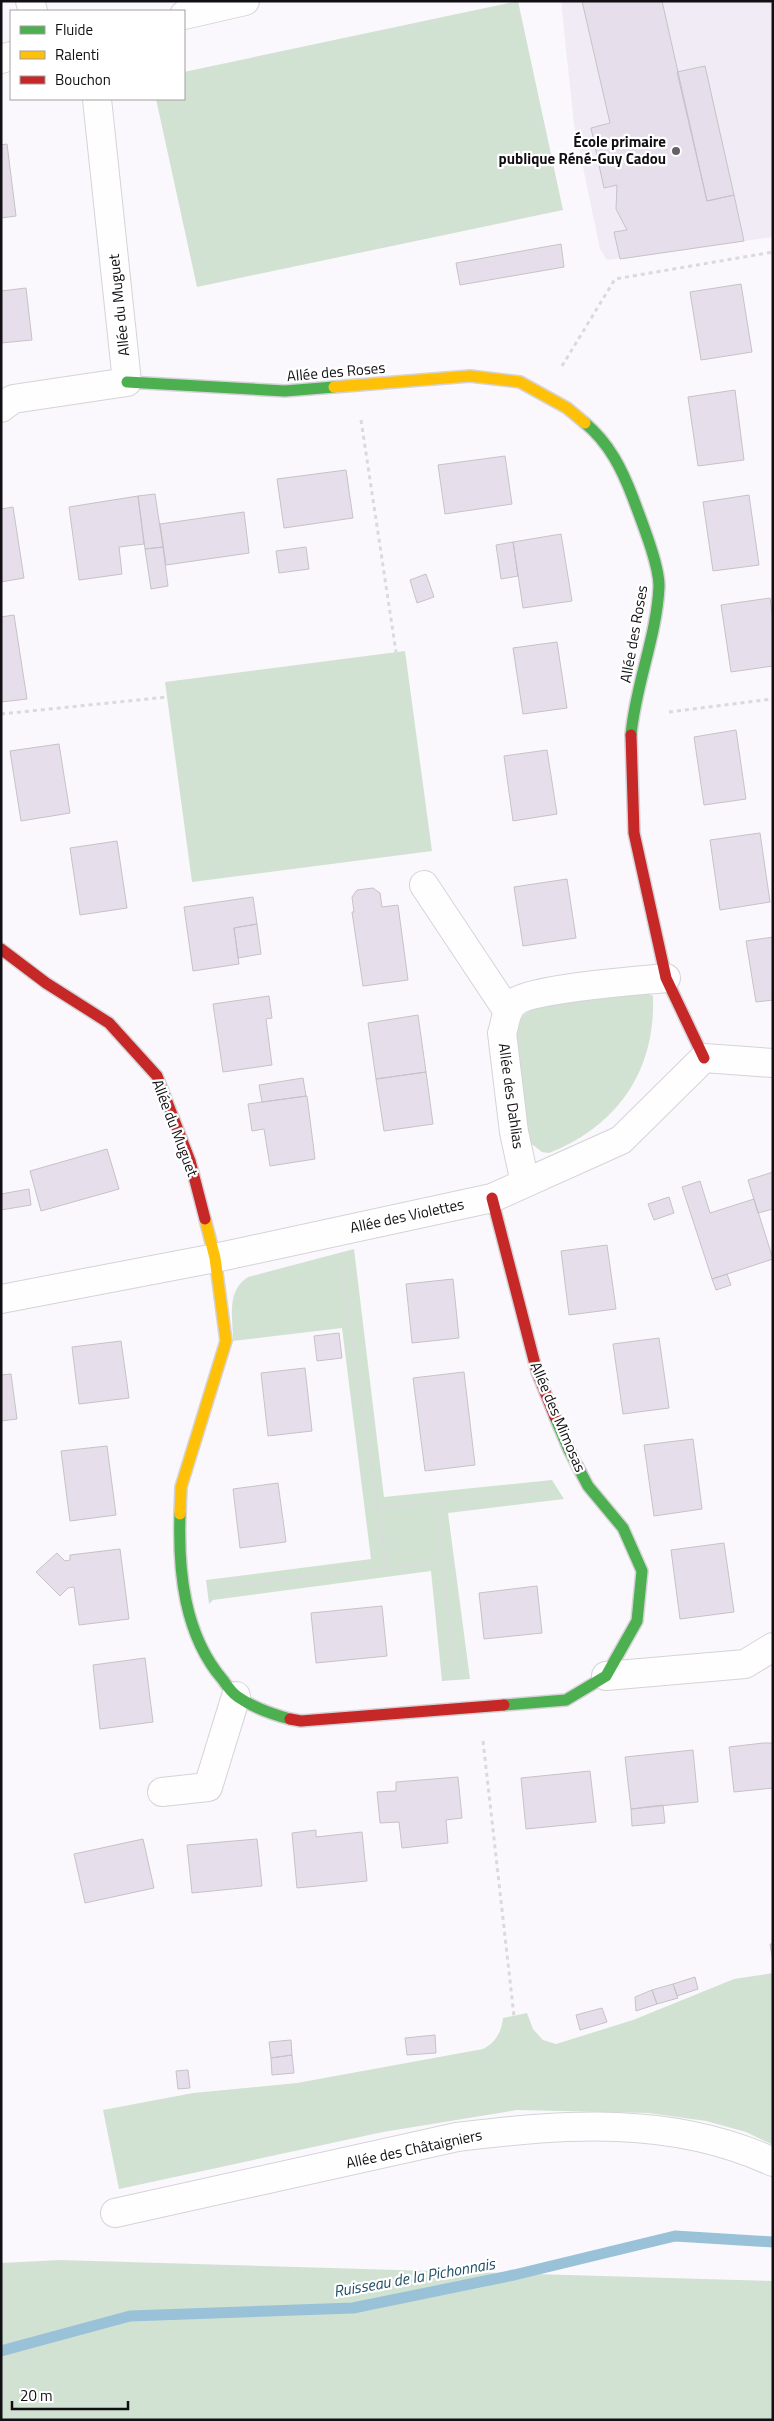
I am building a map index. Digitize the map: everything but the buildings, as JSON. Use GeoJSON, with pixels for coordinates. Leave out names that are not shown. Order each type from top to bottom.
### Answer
{"type":"FeatureCollection","features":[{"type":"Feature","properties":{"kind":"street"},"geometry":{"type":"LineString","coordinates":[[185,15],[245,1]]}},
{"type":"Feature","properties":{"kind":"street","name":"Allée du Muguet"},"geometry":{"type":"LineString","coordinates":[[97,100],[127,382]]}},
{"type":"Feature","properties":{"kind":"street","name":"Allée des Roses"},"geometry":{"type":"LineString","coordinates":[[127,382],[285,391],[470,376],[520,382],[567,408],[599,435],[622,470],[647,534],[659,584],[652,636],[631,733],[634,833],[666,978],[704,1058]]}},
{"type":"Feature","properties":{"kind":"street"},"geometry":{"type":"LineString","coordinates":[[1,408],[13,399],[127,382]]}},
{"type":"Feature","properties":{"kind":"street"},"geometry":{"type":"LineString","coordinates":[[424,885],[507,1010],[516,1001],[546,992],[666,978]]}},
{"type":"Feature","properties":{"kind":"street","name":"Allée du Muguet"},"geometry":{"type":"LineString","coordinates":[[1,949],[46,983],[109,1023],[157,1076],[190,1161],[215,1258]]}},
{"type":"Feature","properties":{"kind":"street","name":"Allée des Dahlias"},"geometry":{"type":"LineString","coordinates":[[507,1010],[506,1022],[502,1033],[514,1132],[525,1183]]}},
{"type":"Feature","properties":{"kind":"street"},"geometry":{"type":"LineString","coordinates":[[704,1058],[773,1063]]}},
{"type":"Feature","properties":{"kind":"street","name":"Allée des Violettes"},"geometry":{"type":"LineString","coordinates":[[1,1299],[215,1258],[492,1198],[621,1140],[704,1058]]}},
{"type":"Feature","properties":{"kind":"street","name":"Allée des Mimosas"},"geometry":{"type":"LineString","coordinates":[[492,1198],[537,1372],[569,1450],[588,1486],[623,1528],[642,1571],[637,1621],[606,1676]]}},
{"type":"Feature","properties":{"kind":"street","name":"Allée des Mimosas"},"geometry":{"type":"LineString","coordinates":[[215,1258],[226,1341],[182,1487],[179,1548],[189,1614],[209,1664],[236,1696],[266,1713],[301,1721],[566,1700],[606,1676],[745,1664],[773,1647]]}},
{"type":"Feature","properties":{"kind":"street"},"geometry":{"type":"LineString","coordinates":[[162,1792],[208,1787],[236,1696]]}},
{"type":"Feature","properties":{"kind":"street","name":"Allée des Châtaigniers"},"geometry":{"type":"LineString","coordinates":[[116,2213],[457,2137],[512,2130],[606,2125],[658,2129],[734,2145],[773,2162]]}},
{"type":"Feature","properties":{"kind":"path"},"geometry":{"type":"LineString","coordinates":[[544,395],[615,279],[773,252]]}},
{"type":"Feature","properties":{"kind":"path"},"geometry":{"type":"LineString","coordinates":[[356,385],[396,652]]}},
{"type":"Feature","properties":{"kind":"path"},"geometry":{"type":"LineString","coordinates":[[1,714],[167,697]]}},
{"type":"Feature","properties":{"kind":"path"},"geometry":{"type":"LineString","coordinates":[[634,717],[773,699]]}},
{"type":"Feature","properties":{"kind":"path"},"geometry":{"type":"LineString","coordinates":[[336,1232],[387,1569]]}},
{"type":"Feature","properties":{"kind":"path"},"geometry":{"type":"LineString","coordinates":[[377,1507],[588,1486]]}},
{"type":"Feature","properties":{"kind":"path"},"geometry":{"type":"LineString","coordinates":[[436,1502],[459,1707]]}},
{"type":"Feature","properties":{"kind":"path"},"geometry":{"type":"LineString","coordinates":[[184,1591],[442,1562]]}},
{"type":"Feature","properties":{"kind":"path"},"geometry":{"type":"LineString","coordinates":[[479,1706],[516,2034]]}},
{"type":"Feature","properties":{"kind":"shaded area","name":"École primaire publique Réné-Guy Cadou"},"geometry":{"type":"Polygon","coordinates":[[[561,1],[773,1],[773,237],[607,260],[600,249],[574,124],[561,1]]]}},
{"type":"Feature","properties":{"kind":"green space"},"geometry":{"type":"Polygon","coordinates":[[[518,1],[563,210],[197,287],[156,100],[185,100],[185,72],[518,1]]]}},
{"type":"Feature","properties":{"kind":"green space"},"geometry":{"type":"Polygon","coordinates":[[[405,651],[432,851],[192,882],[165,682],[405,651]]]}},
{"type":"Feature","properties":{"kind":"green space"},"geometry":{"type":"Polygon","coordinates":[[[640,990],[653,996],[652,1023],[648,1048],[640,1071],[628,1092],[613,1111],[595,1127],[573,1142],[549,1153],[542,1152],[529,1142],[514,1034],[521,1017],[534,1007],[640,990]]]}},
{"type":"Feature","properties":{"kind":"green space"},"geometry":{"type":"Polygon","coordinates":[[[354,1249],[384,1497],[552,1480],[564,1499],[448,1513],[470,1679],[442,1681],[431,1571],[213,1600],[209,1604],[206,1580],[371,1559],[342,1328],[233,1341],[232,1306],[234,1297],[236,1290],[248,1277],[354,1249]]]}},
{"type":"Feature","properties":{"kind":"green space"},"geometry":{"type":"Polygon","coordinates":[[[773,1973],[773,2145],[746,2132],[706,2121],[648,2113],[517,2110],[383,2132],[119,2189],[103,2110],[193,2093],[297,2083],[483,2049],[497,2036],[503,2018],[527,2013],[533,2029],[543,2040],[556,2044],[633,2020],[734,1979],[773,1973]]]}},
{"type":"Feature","properties":{"kind":"green space"},"geometry":{"type":"Polygon","coordinates":[[[60,2260],[773,2281],[773,2420],[1,2420],[1,2263],[60,2260]]]}},
{"type":"Feature","properties":{"kind":"waterway","name":"Ruisseau de la Pichonnais"},"geometry":{"type":"LineString","coordinates":[[1,2351],[130,2316],[353,2308],[514,2275],[675,2236],[773,2242]]}},
{"type":"Feature","properties":{"kind":"traffic: fast"},"geometry":{"type":"LineString","coordinates":[[127,382],[285,391],[334,387]]}},
{"type":"Feature","properties":{"kind":"traffic: fast"},"geometry":{"type":"LineString","coordinates":[[585,423],[608,448],[624,477],[649,542],[658,577],[659,586],[654,623],[633,717],[631,735]]}},
{"type":"Feature","properties":{"kind":"traffic: fast"},"geometry":{"type":"LineString","coordinates":[[504,1705],[566,1700],[606,1676],[637,1621],[642,1571],[623,1528],[588,1486],[569,1450],[555,1417]]}},
{"type":"Feature","properties":{"kind":"traffic: fast"},"geometry":{"type":"LineString","coordinates":[[180,1514],[180,1558],[186,1601],[192,1623],[210,1662],[228,1687],[244,1701],[269,1713],[290,1719]]}},
{"type":"Feature","properties":{"kind":"traffic: slow"},"geometry":{"type":"LineString","coordinates":[[334,387],[470,376],[520,382],[567,408],[585,423]]}},
{"type":"Feature","properties":{"kind":"traffic: slow"},"geometry":{"type":"LineString","coordinates":[[180,1514],[181,1487],[226,1341],[215,1258],[205,1219]]}},
{"type":"Feature","properties":{"kind":"traffic: jam"},"geometry":{"type":"LineString","coordinates":[[631,735],[634,833],[666,978],[704,1058]]}},
{"type":"Feature","properties":{"kind":"traffic: jam"},"geometry":{"type":"LineString","coordinates":[[1,949],[46,983],[109,1023],[157,1076],[190,1161],[205,1219]]}},
{"type":"Feature","properties":{"kind":"traffic: jam"},"geometry":{"type":"LineString","coordinates":[[492,1198],[537,1372],[555,1417]]}},
{"type":"Feature","properties":{"kind":"traffic: jam"},"geometry":{"type":"LineString","coordinates":[[290,1719],[301,1721],[504,1705]]}},
{"type":"Feature","properties":{"kind":"place","name":"École primaire publique Réné-Guy Cadou"},"geometry":{"type":"Point","coordinates":[676,151]}}]}
